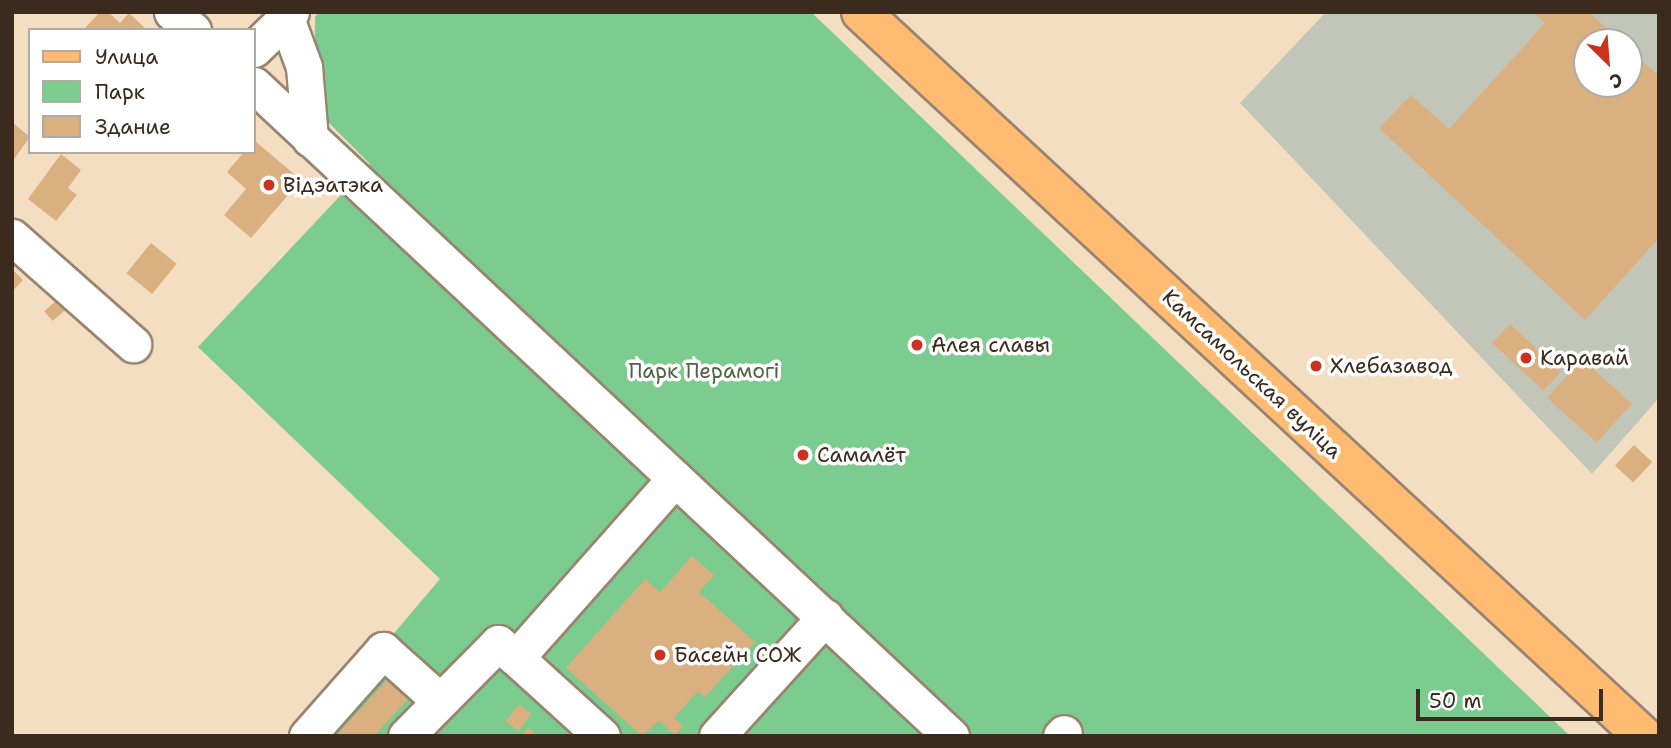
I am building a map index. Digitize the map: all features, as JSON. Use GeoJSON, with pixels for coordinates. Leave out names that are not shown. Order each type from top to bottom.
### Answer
{"type":"FeatureCollection","features":[{"type":"Feature","properties":{"kind":"main road","name":"Камсамольская вуліца"},"geometry":{"type":"LineString","coordinates":[[861,12],[1643,736]]}},
{"type":"Feature","properties":{"kind":"street"},"geometry":{"type":"LineString","coordinates":[[172,12],[191,28]]}},
{"type":"Feature","properties":{"kind":"street"},"geometry":{"type":"LineString","coordinates":[[256,47],[289,15],[304,67],[310,139]]}},
{"type":"Feature","properties":{"kind":"street"},"geometry":{"type":"LineString","coordinates":[[256,87],[951,736]]}},
{"type":"Feature","properties":{"kind":"street"},"geometry":{"type":"LineString","coordinates":[[12,237],[133,344]]}},
{"type":"Feature","properties":{"kind":"street"},"geometry":{"type":"LineString","coordinates":[[516,658],[675,478]]}},
{"type":"Feature","properties":{"kind":"street"},"geometry":{"type":"LineString","coordinates":[[717,736],[825,617]]}},
{"type":"Feature","properties":{"kind":"street"},"geometry":{"type":"LineString","coordinates":[[406,736],[498,643],[602,736]]}},
{"type":"Feature","properties":{"kind":"street"},"geometry":{"type":"LineString","coordinates":[[307,736],[383,650],[439,700]]}},
{"type":"Feature","properties":{"kind":"shaded area","name":"Хлебазавод"},"geometry":{"type":"Polygon","coordinates":[[[1326,12],[1659,12],[1659,398],[1592,474],[1240,103],[1326,12]]]}},
{"type":"Feature","properties":{"kind":"green space","name":"Парк Перамогі"},"geometry":{"type":"Polygon","coordinates":[[[319,12],[811,12],[1570,736],[307,736],[440,579],[198,347],[370,164],[314,108],[315,17],[319,12]]]}},
{"type":"Feature","properties":{"kind":"building"},"geometry":{"type":"Polygon","coordinates":[[[100,12],[108,12],[120,23],[129,13],[145,28],[85,28],[100,12]]]}},
{"type":"Feature","properties":{"kind":"building"},"geometry":{"type":"Polygon","coordinates":[[[1538,12],[1589,12],[1606,28],[1573,28],[1573,98],[1643,98],[1643,62],[1659,76],[1659,238],[1585,320],[1379,128],[1411,95],[1449,129],[1545,23],[1536,15],[1538,12]]]}},
{"type":"Feature","properties":{"kind":"building"},"geometry":{"type":"Polygon","coordinates":[[[12,122],[28,135],[28,140],[12,162],[12,122]]]}},
{"type":"Feature","properties":{"kind":"building","name":"Відэатэка"},"geometry":{"type":"Polygon","coordinates":[[[256,142],[301,180],[251,238],[224,215],[246,189],[227,172],[242,154],[256,154],[256,142]]]}},
{"type":"Feature","properties":{"kind":"building"},"geometry":{"type":"Polygon","coordinates":[[[61,154],[81,170],[68,188],[77,195],[56,221],[28,199],[61,154]]]}},
{"type":"Feature","properties":{"kind":"building"},"geometry":{"type":"Polygon","coordinates":[[[151,243],[177,264],[152,294],[126,273],[151,243]]]}},
{"type":"Feature","properties":{"kind":"building"},"geometry":{"type":"Polygon","coordinates":[[[12,269],[23,280],[12,292],[12,269]]]}},
{"type":"Feature","properties":{"kind":"building"},"geometry":{"type":"Polygon","coordinates":[[[59,298],[68,308],[53,321],[44,311],[59,298]]]}},
{"type":"Feature","properties":{"kind":"building","name":"Каравай"},"geometry":{"type":"Polygon","coordinates":[[[1510,324],[1561,372],[1543,391],[1492,343],[1510,324]]]}},
{"type":"Feature","properties":{"kind":"building"},"geometry":{"type":"Polygon","coordinates":[[[1582,359],[1632,404],[1597,442],[1547,398],[1582,359]]]}},
{"type":"Feature","properties":{"kind":"building"},"geometry":{"type":"Polygon","coordinates":[[[1634,445],[1652,462],[1633,483],[1615,465],[1634,445]]]}},
{"type":"Feature","properties":{"kind":"building","name":"Басейн СОЖ"},"geometry":{"type":"Polygon","coordinates":[[[692,556],[714,575],[699,592],[755,642],[705,697],[698,691],[674,718],[683,726],[675,735],[659,721],[642,736],[566,668],[645,579],[660,592],[692,556]]]}},
{"type":"Feature","properties":{"kind":"building"},"geometry":{"type":"Polygon","coordinates":[[[399,667],[420,686],[374,736],[336,736],[399,667]]]}},
{"type":"Feature","properties":{"kind":"building"},"geometry":{"type":"Polygon","coordinates":[[[519,704],[532,714],[518,731],[505,721],[519,704]]]}},
{"type":"Feature","properties":{"kind":"building"},"geometry":{"type":"Polygon","coordinates":[[[528,727],[538,736],[521,736],[528,727]]]}},
{"type":"Feature","properties":{"kind":"place","name":"Відэатэка"},"geometry":{"type":"Point","coordinates":[269,185]}},
{"type":"Feature","properties":{"kind":"place","name":"Алея славы"},"geometry":{"type":"Point","coordinates":[917,345]}},
{"type":"Feature","properties":{"kind":"place","name":"Каравай"},"geometry":{"type":"Point","coordinates":[1526,358]}},
{"type":"Feature","properties":{"kind":"place","name":"Хлебазавод"},"geometry":{"type":"Point","coordinates":[1316,366]}},
{"type":"Feature","properties":{"kind":"place","name":"Самалёт"},"geometry":{"type":"Point","coordinates":[803,455]}},
{"type":"Feature","properties":{"kind":"place","name":"Басейн СОЖ"},"geometry":{"type":"Point","coordinates":[660,655]}}]}
